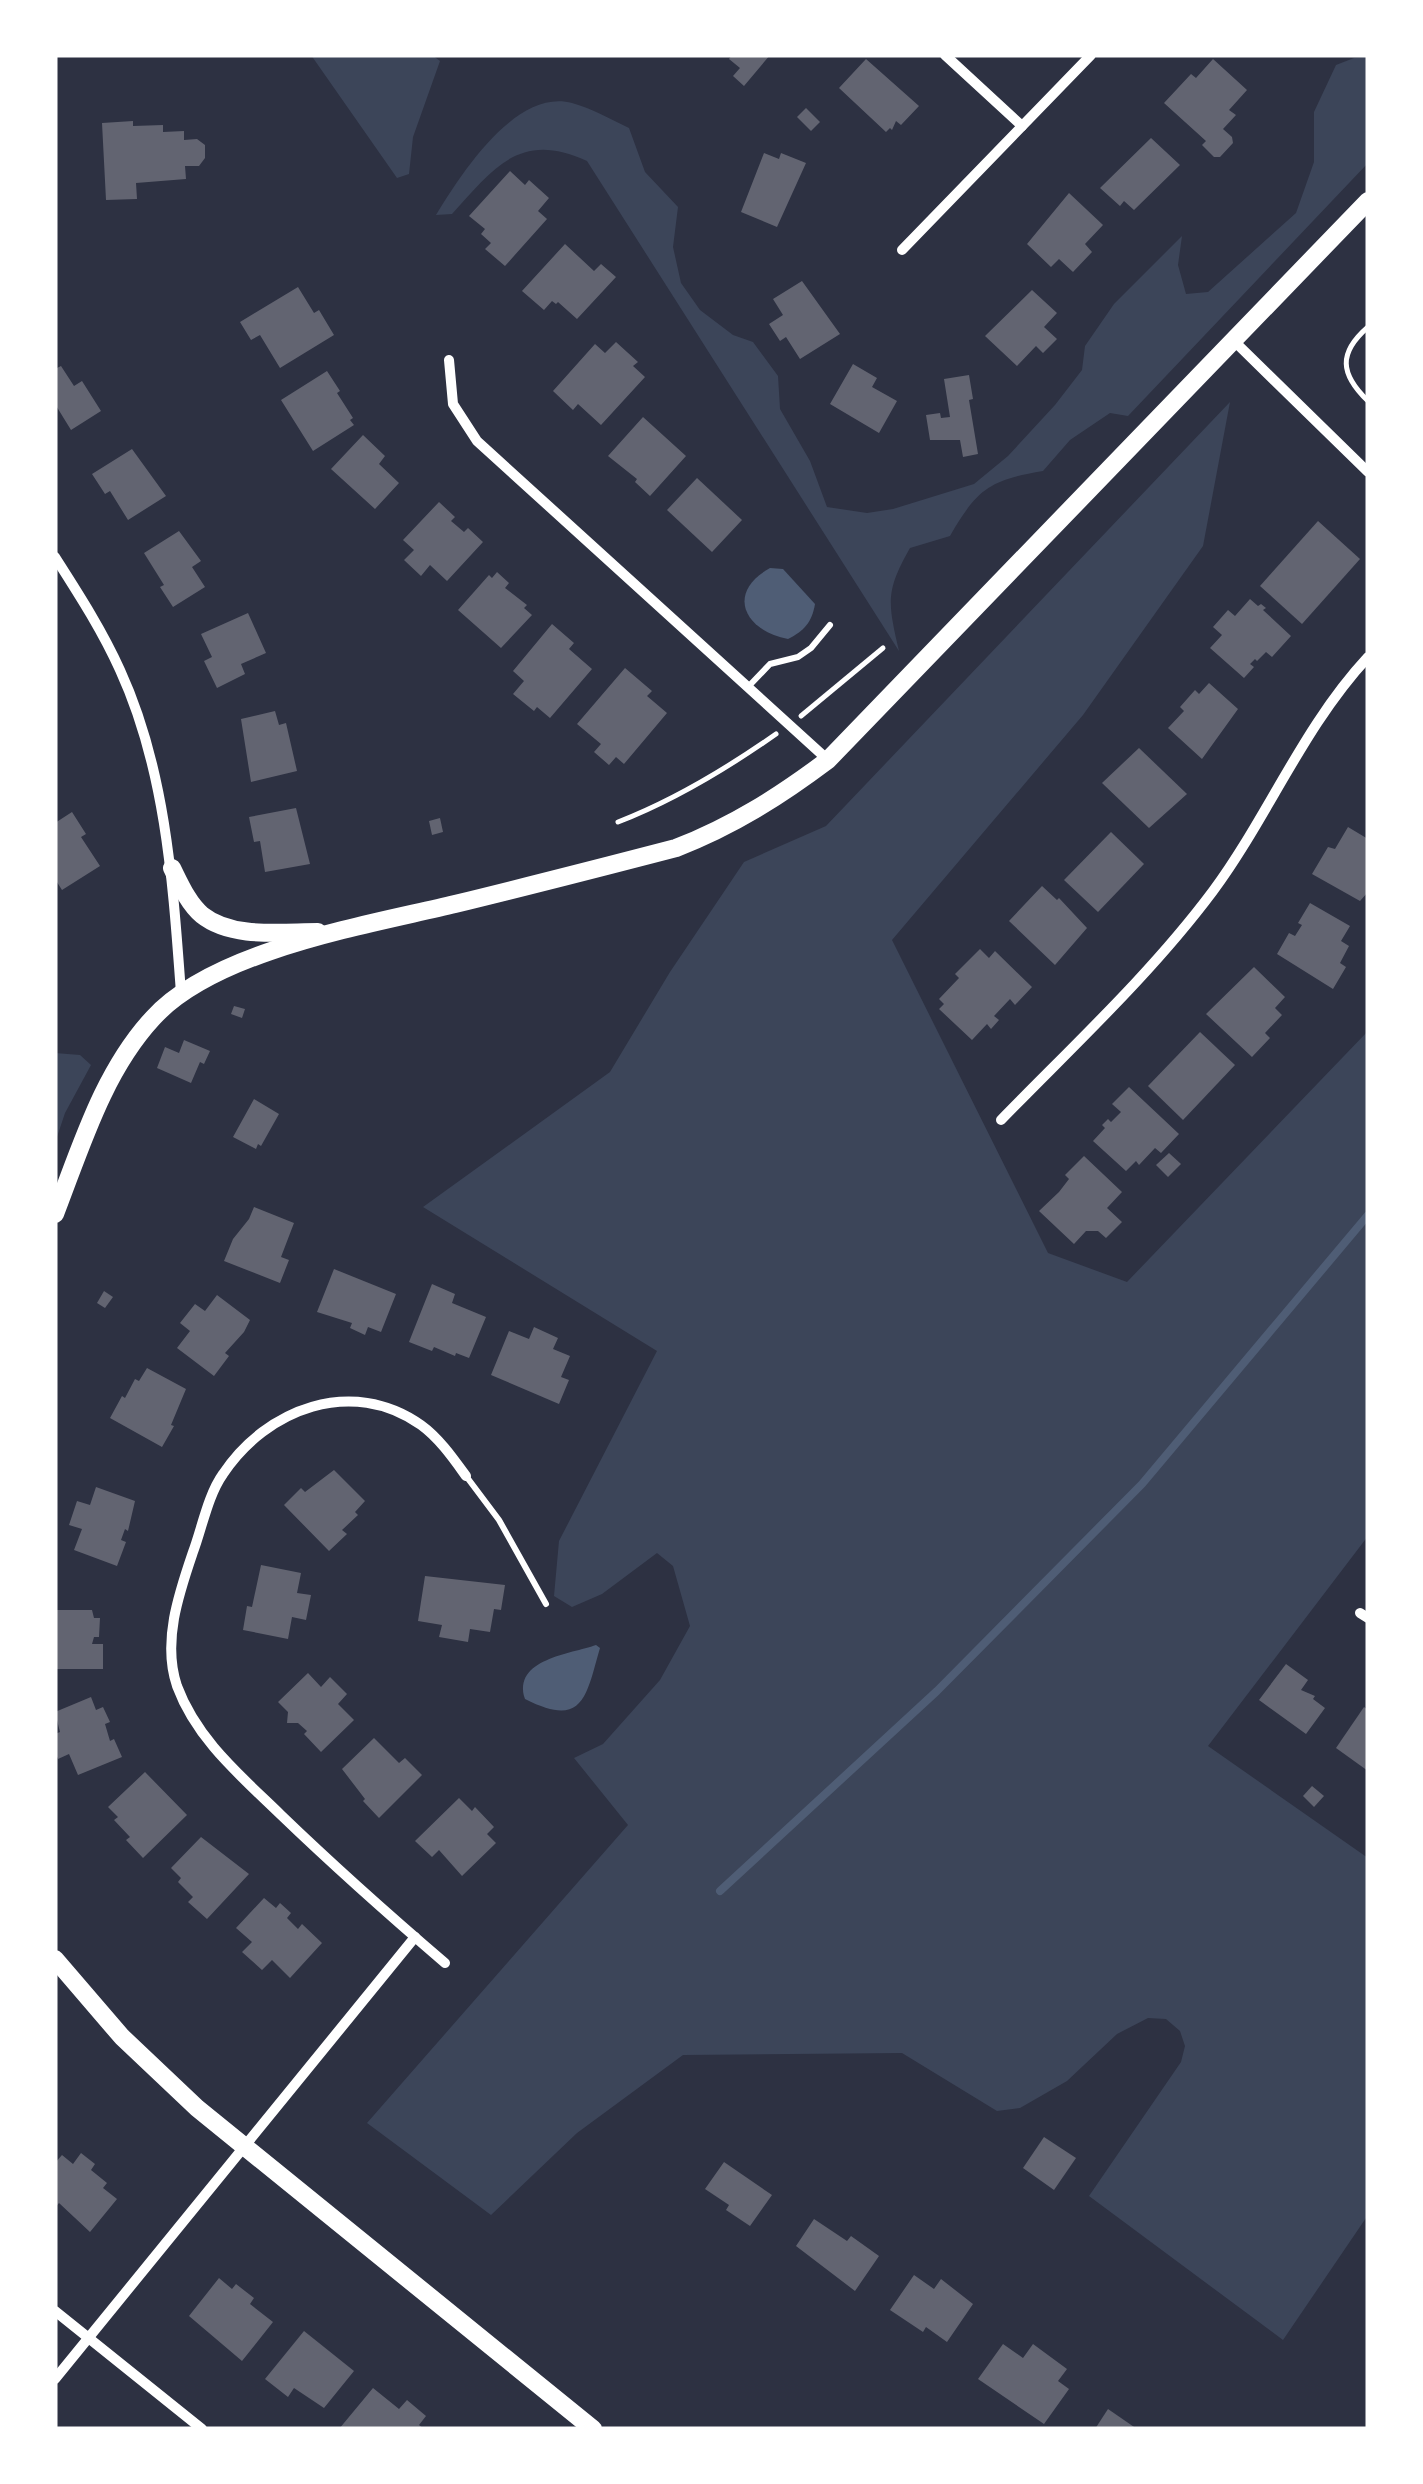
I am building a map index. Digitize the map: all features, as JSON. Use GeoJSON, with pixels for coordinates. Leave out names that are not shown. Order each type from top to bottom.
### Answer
{"type":"FeatureCollection","features":[{"type":"Feature","properties":{"kind":"street"},"geometry":{"type":"LineString","coordinates":[[946,55],[1022,126]]}},
{"type":"Feature","properties":{"kind":"street"},"geometry":{"type":"LineString","coordinates":[[902,250],[1091,55]]}},
{"type":"Feature","properties":{"kind":"street"},"geometry":{"type":"LineString","coordinates":[[55,1214],[98,1105],[122,1060],[154,1016],[181,992],[264,955],[339,932],[676,848],[720,830],[779,797],[828,760],[1368,201]]}},
{"type":"Feature","properties":{"kind":"street"},"geometry":{"type":"LineString","coordinates":[[1233,340],[1368,472]]}},
{"type":"Feature","properties":{"kind":"street"},"geometry":{"type":"LineString","coordinates":[[448,360],[452,404],[476,441],[828,760]]}},
{"type":"Feature","properties":{"kind":"street"},"geometry":{"type":"LineString","coordinates":[[55,556],[121,671],[141,726],[172,868],[181,992]]}},
{"type":"Feature","properties":{"kind":"street"},"geometry":{"type":"LineString","coordinates":[[1001,1120],[1151,966],[1196,914],[1240,850],[1315,722],[1368,657]]}},
{"type":"Feature","properties":{"kind":"street"},"geometry":{"type":"LineString","coordinates":[[172,868],[201,914],[217,924],[260,931],[339,932]]}},
{"type":"Feature","properties":{"kind":"street"},"geometry":{"type":"LineString","coordinates":[[445,1963],[347,1879],[216,1752],[194,1721],[176,1683],[172,1639],[177,1598],[220,1477],[246,1444],[280,1418],[322,1405],[372,1404],[420,1424],[466,1476]]}},
{"type":"Feature","properties":{"kind":"street"},"geometry":{"type":"LineString","coordinates":[[55,2379],[414,1937]]}},
{"type":"Feature","properties":{"kind":"street"},"geometry":{"type":"LineString","coordinates":[[55,1958],[122,2037],[242,2146],[593,2429]]}},
{"type":"Feature","properties":{"kind":"street"},"geometry":{"type":"LineString","coordinates":[[55,2312],[202,2429]]}},
{"type":"Feature","properties":{"kind":"lane"},"geometry":{"type":"LineString","coordinates":[[748,687],[770,664],[798,658],[830,625]]}},
{"type":"Feature","properties":{"kind":"lane"},"geometry":{"type":"LineString","coordinates":[[466,1476],[498,1520],[546,1604]]}},
{"type":"Feature","properties":{"kind":"path"},"geometry":{"type":"LineString","coordinates":[[1368,327],[1355,338],[1345,362],[1348,374],[1368,401]]}},
{"type":"Feature","properties":{"kind":"path"},"geometry":{"type":"LineString","coordinates":[[804,713],[883,648]]}},
{"type":"Feature","properties":{"kind":"path"},"geometry":{"type":"LineString","coordinates":[[618,822],[683,793],[759,746]]}},
{"type":"Feature","properties":{"kind":"shaded area"},"geometry":{"type":"Polygon","coordinates":[[[311,55],[432,55],[440,61],[413,137],[409,174],[397,178],[311,55]]]}},
{"type":"Feature","properties":{"kind":"shaded area"},"geometry":{"type":"Polygon","coordinates":[[[1368,57],[1368,163],[1128,416],[1110,413],[1070,440],[1043,471],[1010,478],[987,489],[968,507],[950,536],[910,548],[896,576],[891,598],[899,651],[587,161],[564,152],[526,152],[496,169],[452,214],[436,215],[475,158],[510,122],[530,109],[551,102],[572,103],[629,128],[645,172],[678,207],[673,247],[681,283],[700,310],[733,335],[753,342],[778,376],[780,409],[810,461],[827,507],[867,513],[893,509],[974,484],[1008,456],[1082,370],[1085,346],[1114,304],[1182,236],[1178,265],[1186,294],[1208,292],[1296,213],[1314,162],[1314,112],[1336,65],[1368,57]]]}},
{"type":"Feature","properties":{"kind":"shaded area"},"geometry":{"type":"Polygon","coordinates":[[[1230,402],[1203,546],[1083,715],[892,940],[1048,1253],[1127,1282],[1368,1031],[1368,1536],[1208,1746],[1368,1858],[1368,2215],[1283,2340],[1089,2196],[1181,2062],[1185,2046],[1180,2031],[1166,2019],[1148,2018],[1117,2034],[1067,2081],[1020,2108],[997,2111],[902,2053],[683,2055],[577,2133],[491,2215],[367,2123],[628,1825],[574,1758],[603,1744],[660,1680],[690,1626],[673,1566],[657,1553],[602,1594],[572,1607],[554,1596],[559,1541],[657,1351],[423,1207],[610,1072],[670,972],[744,862],[826,826],[1230,402]]]}},
{"type":"Feature","properties":{"kind":"shaded area"},"geometry":{"type":"Polygon","coordinates":[[[770,568],[783,569],[815,604],[806,625],[788,639],[761,628],[746,610],[748,589],[770,568]]]}},
{"type":"Feature","properties":{"kind":"shaded area"},"geometry":{"type":"Polygon","coordinates":[[[55,1053],[80,1055],[91,1065],[65,1113],[55,1143],[55,1053]]]}},
{"type":"Feature","properties":{"kind":"shaded area"},"geometry":{"type":"Polygon","coordinates":[[[596,1645],[600,1648],[579,1703],[560,1710],[525,1699],[523,1686],[535,1667],[559,1655],[596,1645]]]}},
{"type":"Feature","properties":{"kind":"building"},"geometry":{"type":"Polygon","coordinates":[[[732,55],[770,55],[744,86],[733,76],[740,68],[729,59],[732,55]]]}},
{"type":"Feature","properties":{"kind":"building"},"geometry":{"type":"Polygon","coordinates":[[[866,59],[919,106],[901,125],[896,121],[892,130],[886,132],[839,88],[866,59]]]}},
{"type":"Feature","properties":{"kind":"building"},"geometry":{"type":"Polygon","coordinates":[[[1213,59],[1247,90],[1229,110],[1236,115],[1223,129],[1233,143],[1220,157],[1214,157],[1202,145],[1206,141],[1164,103],[1191,74],[1196,78],[1213,59]]]}},
{"type":"Feature","properties":{"kind":"building"},"geometry":{"type":"Polygon","coordinates":[[[806,108],[820,122],[811,131],[797,117],[806,108]]]}},
{"type":"Feature","properties":{"kind":"building"},"geometry":{"type":"Polygon","coordinates":[[[133,121],[133,126],[163,125],[163,132],[184,131],[184,140],[197,139],[205,145],[205,158],[199,166],[185,166],[186,179],[136,183],[137,199],[106,200],[102,123],[133,121]]]}},
{"type":"Feature","properties":{"kind":"building"},"geometry":{"type":"Polygon","coordinates":[[[1151,138],[1180,165],[1134,210],[1124,201],[1120,206],[1100,188],[1151,138]]]}},
{"type":"Feature","properties":{"kind":"building"},"geometry":{"type":"Polygon","coordinates":[[[764,153],[779,159],[781,153],[806,163],[777,227],[741,212],[764,153]]]}},
{"type":"Feature","properties":{"kind":"building"},"geometry":{"type":"Polygon","coordinates":[[[510,171],[525,185],[529,180],[549,198],[538,211],[547,219],[505,266],[485,249],[491,243],[481,234],[485,229],[469,216],[510,171]]]}},
{"type":"Feature","properties":{"kind":"building"},"geometry":{"type":"Polygon","coordinates":[[[1069,193],[1103,225],[1085,244],[1092,252],[1073,272],[1059,259],[1051,267],[1027,244],[1069,193]]]}},
{"type":"Feature","properties":{"kind":"building"},"geometry":{"type":"Polygon","coordinates":[[[565,244],[594,271],[601,264],[616,277],[577,319],[558,302],[552,301],[544,310],[522,291],[565,244]]]}},
{"type":"Feature","properties":{"kind":"building"},"geometry":{"type":"Polygon","coordinates":[[[802,281],[840,334],[800,359],[786,337],[780,341],[769,324],[783,315],[773,299],[802,281]]]}},
{"type":"Feature","properties":{"kind":"building"},"geometry":{"type":"Polygon","coordinates":[[[298,287],[334,335],[280,368],[260,335],[251,340],[240,322],[298,287]]]}},
{"type":"Feature","properties":{"kind":"building"},"geometry":{"type":"Polygon","coordinates":[[[1032,290],[1057,313],[1044,327],[1057,339],[1043,353],[1036,346],[1017,366],[985,336],[1032,290]]]}},
{"type":"Feature","properties":{"kind":"building"},"geometry":{"type":"Polygon","coordinates":[[[616,342],[638,362],[633,366],[645,377],[601,425],[578,404],[573,410],[553,391],[595,344],[605,353],[616,342]]]}},
{"type":"Feature","properties":{"kind":"building"},"geometry":{"type":"Polygon","coordinates":[[[853,364],[877,378],[872,387],[897,401],[879,433],[830,404],[853,364]]]}},
{"type":"Feature","properties":{"kind":"building"},"geometry":{"type":"Polygon","coordinates":[[[61,366],[74,386],[82,381],[101,411],[71,430],[55,404],[55,369],[61,366]]]}},
{"type":"Feature","properties":{"kind":"building"},"geometry":{"type":"Polygon","coordinates":[[[327,371],[354,425],[313,451],[281,400],[327,371]]]}},
{"type":"Feature","properties":{"kind":"building"},"geometry":{"type":"Polygon","coordinates":[[[969,375],[978,454],[963,457],[960,440],[930,440],[926,415],[940,413],[941,418],[950,417],[944,379],[969,375]]]}},
{"type":"Feature","properties":{"kind":"building"},"geometry":{"type":"Polygon","coordinates":[[[643,417],[686,456],[650,496],[635,482],[637,479],[608,456],[643,417]]]}},
{"type":"Feature","properties":{"kind":"building"},"geometry":{"type":"Polygon","coordinates":[[[363,435],[385,456],[379,464],[399,483],[375,509],[331,469],[363,435]]]}},
{"type":"Feature","properties":{"kind":"building"},"geometry":{"type":"Polygon","coordinates":[[[132,449],[166,496],[128,520],[110,491],[105,494],[92,474],[132,449]]]}},
{"type":"Feature","properties":{"kind":"building"},"geometry":{"type":"Polygon","coordinates":[[[697,478],[742,520],[712,552],[667,510],[697,478]]]}},
{"type":"Feature","properties":{"kind":"building"},"geometry":{"type":"Polygon","coordinates":[[[439,502],[455,517],[451,521],[464,532],[468,528],[483,542],[447,581],[430,565],[421,576],[404,560],[414,550],[403,540],[439,502]]]}},
{"type":"Feature","properties":{"kind":"building"},"geometry":{"type":"Polygon","coordinates":[[[1318,521],[1360,559],[1302,624],[1260,586],[1318,521]]]}},
{"type":"Feature","properties":{"kind":"building"},"geometry":{"type":"Polygon","coordinates":[[[179,531],[201,561],[192,567],[205,587],[173,607],[144,553],[179,531]]]}},
{"type":"Feature","properties":{"kind":"building"},"geometry":{"type":"Polygon","coordinates":[[[497,572],[509,583],[505,588],[527,605],[524,608],[532,615],[501,648],[458,610],[489,575],[492,578],[497,572]]]}},
{"type":"Feature","properties":{"kind":"building"},"geometry":{"type":"Polygon","coordinates":[[[1250,599],[1266,608],[1263,610],[1291,636],[1272,657],[1266,652],[1255,659],[1250,664],[1254,667],[1244,678],[1210,648],[1222,635],[1213,627],[1228,610],[1235,616],[1250,599]]]}},
{"type":"Feature","properties":{"kind":"building"},"geometry":{"type":"Polygon","coordinates":[[[248,613],[266,653],[241,664],[245,674],[217,688],[204,661],[212,657],[201,634],[248,613]]]}},
{"type":"Feature","properties":{"kind":"building"},"geometry":{"type":"Polygon","coordinates":[[[552,624],[574,643],[569,649],[592,669],[550,718],[513,694],[524,681],[513,671],[552,624]]]}},
{"type":"Feature","properties":{"kind":"building"},"geometry":{"type":"Polygon","coordinates":[[[625,668],[652,691],[647,696],[667,713],[624,764],[616,757],[609,765],[594,752],[601,744],[577,724],[625,668]]]}},
{"type":"Feature","properties":{"kind":"building"},"geometry":{"type":"Polygon","coordinates":[[[1209,683],[1238,709],[1202,759],[1168,728],[1184,711],[1180,707],[1195,690],[1199,694],[1209,683]]]}},
{"type":"Feature","properties":{"kind":"building"},"geometry":{"type":"Polygon","coordinates":[[[275,711],[279,725],[286,723],[297,771],[251,782],[241,719],[275,711]]]}},
{"type":"Feature","properties":{"kind":"building"},"geometry":{"type":"Polygon","coordinates":[[[1139,748],[1187,794],[1149,828],[1102,783],[1139,748]]]}},
{"type":"Feature","properties":{"kind":"building"},"geometry":{"type":"Polygon","coordinates":[[[296,808],[310,864],[265,872],[260,841],[254,842],[249,817],[296,808]]]}},
{"type":"Feature","properties":{"kind":"building"},"geometry":{"type":"Polygon","coordinates":[[[72,812],[86,834],[81,837],[100,866],[62,890],[55,879],[55,823],[72,812]]]}},
{"type":"Feature","properties":{"kind":"building"},"geometry":{"type":"Polygon","coordinates":[[[440,818],[443,832],[432,835],[429,821],[440,818]]]}},
{"type":"Feature","properties":{"kind":"building"},"geometry":{"type":"Polygon","coordinates":[[[1348,827],[1368,839],[1368,892],[1360,901],[1312,874],[1328,847],[1335,849],[1348,827]]]}},
{"type":"Feature","properties":{"kind":"building"},"geometry":{"type":"Polygon","coordinates":[[[1111,832],[1144,864],[1098,912],[1064,880],[1111,832]]]}},
{"type":"Feature","properties":{"kind":"building"},"geometry":{"type":"Polygon","coordinates":[[[1042,886],[1087,928],[1055,965],[1009,921],[1042,886]]]}},
{"type":"Feature","properties":{"kind":"building"},"geometry":{"type":"Polygon","coordinates":[[[1310,903],[1350,926],[1341,941],[1349,946],[1340,963],[1346,967],[1333,989],[1277,954],[1289,933],[1295,936],[1310,903]]]}},
{"type":"Feature","properties":{"kind":"building"},"geometry":{"type":"Polygon","coordinates":[[[980,949],[989,958],[995,951],[1032,987],[1015,1005],[1010,999],[994,1016],[999,1020],[991,1029],[987,1024],[972,1040],[939,1009],[944,1004],[939,999],[959,978],[955,974],[980,949]]]}},
{"type":"Feature","properties":{"kind":"building"},"geometry":{"type":"Polygon","coordinates":[[[1254,967],[1285,997],[1275,1008],[1282,1015],[1265,1033],[1270,1038],[1252,1057],[1206,1014],[1254,967]]]}},
{"type":"Feature","properties":{"kind":"building"},"geometry":{"type":"Polygon","coordinates":[[[234,1006],[245,1009],[242,1018],[231,1014],[234,1006]]]}},
{"type":"Feature","properties":{"kind":"building"},"geometry":{"type":"Polygon","coordinates":[[[1200,1032],[1235,1065],[1183,1120],[1148,1086],[1200,1032]]]}},
{"type":"Feature","properties":{"kind":"building"},"geometry":{"type":"Polygon","coordinates":[[[184,1040],[210,1051],[191,1083],[157,1068],[165,1047],[179,1053],[184,1040]]]}},
{"type":"Feature","properties":{"kind":"building"},"geometry":{"type":"Polygon","coordinates":[[[1129,1087],[1179,1134],[1161,1153],[1155,1148],[1139,1165],[1136,1161],[1126,1171],[1093,1141],[1105,1128],[1102,1125],[1121,1112],[1112,1104],[1129,1087]]]}},
{"type":"Feature","properties":{"kind":"building"},"geometry":{"type":"Polygon","coordinates":[[[254,1099],[279,1114],[256,1149],[233,1137],[254,1099]]]}},
{"type":"Feature","properties":{"kind":"building"},"geometry":{"type":"Polygon","coordinates":[[[1169,1153],[1181,1164],[1168,1177],[1156,1165],[1169,1153]]]}},
{"type":"Feature","properties":{"kind":"building"},"geometry":{"type":"Polygon","coordinates":[[[1084,1156],[1122,1192],[1107,1208],[1122,1222],[1106,1238],[1098,1231],[1086,1231],[1074,1244],[1039,1211],[1059,1192],[1069,1179],[1065,1175],[1084,1156]]]}},
{"type":"Feature","properties":{"kind":"building"},"geometry":{"type":"Polygon","coordinates":[[[254,1207],[294,1223],[281,1257],[289,1260],[280,1283],[224,1261],[254,1207]]]}},
{"type":"Feature","properties":{"kind":"building"},"geometry":{"type":"Polygon","coordinates":[[[334,1269],[396,1294],[381,1332],[368,1327],[365,1335],[350,1328],[352,1323],[317,1312],[334,1269]]]}},
{"type":"Feature","properties":{"kind":"building"},"geometry":{"type":"Polygon","coordinates":[[[432,1284],[455,1294],[452,1303],[486,1317],[469,1358],[409,1342],[432,1284]]]}},
{"type":"Feature","properties":{"kind":"building"},"geometry":{"type":"Polygon","coordinates":[[[104,1291],[113,1297],[105,1308],[97,1303],[104,1291]]]}},
{"type":"Feature","properties":{"kind":"building"},"geometry":{"type":"Polygon","coordinates":[[[217,1295],[250,1320],[225,1353],[229,1356],[214,1376],[177,1348],[190,1331],[180,1323],[195,1304],[205,1311],[217,1295]]]}},
{"type":"Feature","properties":{"kind":"building"},"geometry":{"type":"Polygon","coordinates":[[[534,1327],[558,1338],[553,1349],[570,1356],[561,1377],[569,1380],[559,1404],[491,1375],[509,1331],[529,1339],[534,1327]]]}},
{"type":"Feature","properties":{"kind":"building"},"geometry":{"type":"Polygon","coordinates":[[[147,1368],[186,1389],[171,1425],[174,1426],[162,1447],[110,1418],[122,1396],[125,1398],[135,1379],[139,1381],[147,1368]]]}},
{"type":"Feature","properties":{"kind":"building"},"geometry":{"type":"Polygon","coordinates":[[[334,1470],[365,1501],[355,1512],[358,1515],[342,1530],[347,1534],[329,1551],[284,1505],[301,1488],[305,1492],[334,1470]]]}},
{"type":"Feature","properties":{"kind":"building"},"geometry":{"type":"Polygon","coordinates":[[[96,1487],[135,1501],[128,1531],[125,1529],[121,1540],[126,1542],[117,1566],[74,1550],[82,1529],[69,1525],[77,1501],[90,1505],[96,1487]]]}},
{"type":"Feature","properties":{"kind":"building"},"geometry":{"type":"Polygon","coordinates":[[[261,1565],[301,1573],[297,1593],[311,1595],[306,1620],[292,1617],[288,1639],[243,1630],[261,1565]]]}},
{"type":"Feature","properties":{"kind":"building"},"geometry":{"type":"Polygon","coordinates":[[[425,1576],[505,1585],[501,1610],[494,1609],[490,1632],[470,1629],[468,1642],[439,1637],[442,1625],[418,1621],[425,1576]]]}},
{"type":"Feature","properties":{"kind":"building"},"geometry":{"type":"Polygon","coordinates":[[[55,1610],[92,1610],[94,1618],[100,1618],[99,1637],[94,1637],[92,1644],[103,1644],[103,1669],[55,1669],[55,1610]]]}},
{"type":"Feature","properties":{"kind":"building"},"geometry":{"type":"Polygon","coordinates":[[[1286,1664],[1308,1680],[1301,1690],[1315,1696],[1313,1699],[1325,1708],[1306,1734],[1259,1700],[1286,1664]]]}},
{"type":"Feature","properties":{"kind":"building"},"geometry":{"type":"Polygon","coordinates":[[[308,1673],[321,1687],[330,1677],[347,1694],[338,1704],[354,1720],[321,1752],[298,1723],[287,1723],[288,1712],[278,1702],[308,1673]]]}},
{"type":"Feature","properties":{"kind":"building"},"geometry":{"type":"Polygon","coordinates":[[[91,1697],[96,1710],[103,1707],[110,1722],[105,1724],[110,1741],[114,1739],[122,1757],[78,1775],[69,1754],[58,1759],[55,1752],[55,1734],[60,1732],[55,1712],[91,1697]]]}},
{"type":"Feature","properties":{"kind":"building"},"geometry":{"type":"Polygon","coordinates":[[[1364,1707],[1368,1710],[1368,1771],[1336,1748],[1364,1707]]]}},
{"type":"Feature","properties":{"kind":"building"},"geometry":{"type":"Polygon","coordinates":[[[374,1738],[399,1763],[405,1758],[422,1775],[379,1818],[342,1769],[374,1738]]]}},
{"type":"Feature","properties":{"kind":"building"},"geometry":{"type":"Polygon","coordinates":[[[145,1772],[187,1815],[143,1858],[126,1840],[130,1837],[108,1807],[145,1772]]]}},
{"type":"Feature","properties":{"kind":"building"},"geometry":{"type":"Polygon","coordinates":[[[1312,1786],[1324,1796],[1314,1807],[1303,1796],[1312,1786]]]}},
{"type":"Feature","properties":{"kind":"building"},"geometry":{"type":"Polygon","coordinates":[[[459,1798],[472,1811],[475,1807],[494,1827],[487,1834],[496,1843],[462,1876],[439,1850],[432,1857],[415,1841],[459,1798]]]}},
{"type":"Feature","properties":{"kind":"building"},"geometry":{"type":"Polygon","coordinates":[[[201,1837],[249,1874],[207,1919],[188,1902],[193,1897],[171,1868],[201,1837]]]}},
{"type":"Feature","properties":{"kind":"building"},"geometry":{"type":"Polygon","coordinates":[[[264,1898],[276,1908],[280,1903],[291,1913],[287,1918],[298,1929],[302,1924],[322,1943],[290,1978],[272,1960],[262,1970],[242,1952],[252,1942],[236,1928],[264,1898]]]}},
{"type":"Feature","properties":{"kind":"building"},"geometry":{"type":"Polygon","coordinates":[[[1044,2137],[1076,2158],[1054,2190],[1023,2168],[1044,2137]]]}},
{"type":"Feature","properties":{"kind":"building"},"geometry":{"type":"Polygon","coordinates":[[[81,2153],[95,2164],[91,2170],[107,2183],[103,2188],[117,2199],[90,2232],[59,2203],[55,2208],[55,2163],[62,2155],[73,2164],[81,2153]]]}},
{"type":"Feature","properties":{"kind":"building"},"geometry":{"type":"Polygon","coordinates":[[[724,2162],[772,2195],[750,2226],[705,2189],[724,2162]]]}},
{"type":"Feature","properties":{"kind":"building"},"geometry":{"type":"Polygon","coordinates":[[[814,2219],[847,2241],[851,2236],[879,2256],[855,2291],[796,2246],[814,2219]]]}},
{"type":"Feature","properties":{"kind":"building"},"geometry":{"type":"Polygon","coordinates":[[[914,2275],[934,2289],[941,2279],[973,2304],[947,2342],[926,2327],[923,2332],[890,2310],[914,2275]]]}},
{"type":"Feature","properties":{"kind":"building"},"geometry":{"type":"Polygon","coordinates":[[[219,2278],[232,2289],[236,2284],[254,2298],[250,2304],[273,2322],[242,2361],[189,2316],[219,2278]]]}},
{"type":"Feature","properties":{"kind":"building"},"geometry":{"type":"Polygon","coordinates":[[[304,2331],[354,2371],[324,2408],[294,2388],[288,2397],[265,2379],[304,2331]]]}},
{"type":"Feature","properties":{"kind":"building"},"geometry":{"type":"Polygon","coordinates":[[[1003,2344],[1023,2358],[1033,2344],[1067,2369],[1058,2381],[1069,2389],[1044,2424],[978,2379],[1003,2344]]]}},
{"type":"Feature","properties":{"kind":"building"},"geometry":{"type":"Polygon","coordinates":[[[373,2388],[399,2409],[407,2400],[426,2416],[419,2425],[424,2429],[339,2429],[373,2388]]]}},
{"type":"Feature","properties":{"kind":"building"},"geometry":{"type":"Polygon","coordinates":[[[1108,2409],[1137,2429],[1095,2429],[1108,2409]]]}},
{"type":"Feature","properties":{"kind":"waterway"},"geometry":{"type":"LineString","coordinates":[[720,1891],[937,1691],[1142,1484],[1368,1215]]}}]}
